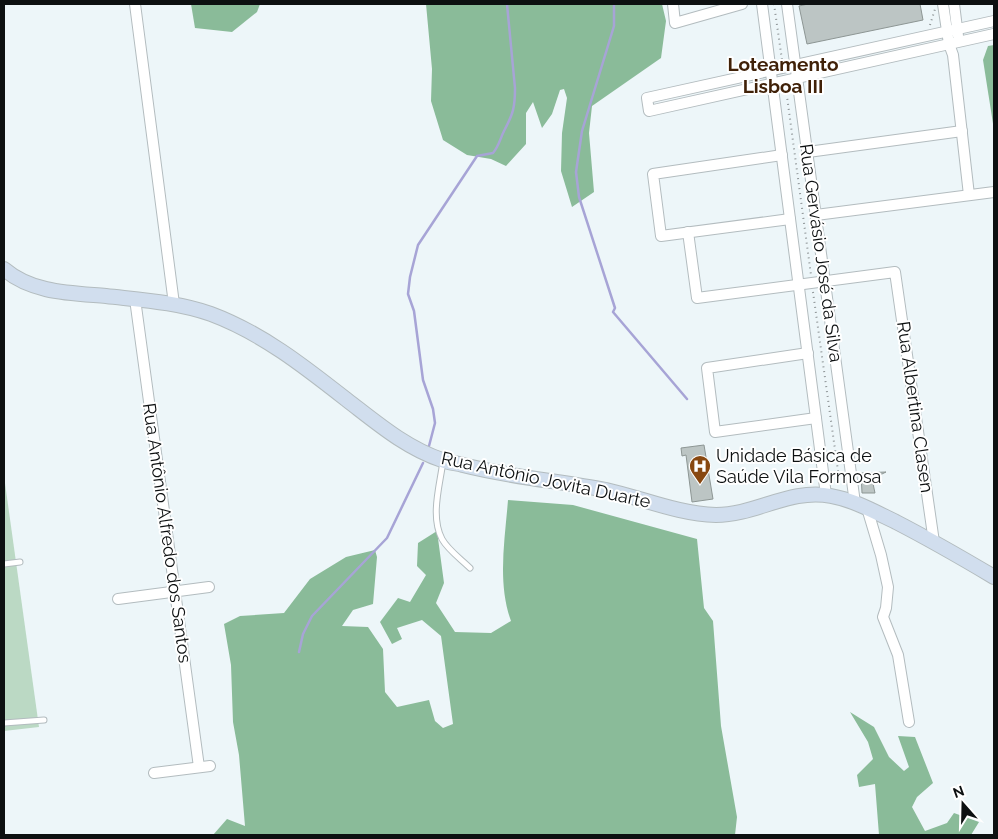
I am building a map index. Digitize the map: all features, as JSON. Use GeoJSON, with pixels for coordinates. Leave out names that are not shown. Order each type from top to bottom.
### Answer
{"type":"FeatureCollection","features":[{"type":"Feature","properties":{"kind":"main road","name":"Rua Antônio Jovita Duarte"},"geometry":{"type":"LineString","coordinates":[[4,269],[20,281],[41,288],[70,293],[174,304],[213,315],[272,344],[306,367],[407,444],[443,461],[495,472],[603,490],[683,510],[710,514],[737,512],[800,495],[826,495],[861,505],[934,542],[994,577]]}},
{"type":"Feature","properties":{"kind":"street"},"geometry":{"type":"LineString","coordinates":[[135,4],[174,304]]}},
{"type":"Feature","properties":{"kind":"street"},"geometry":{"type":"LineString","coordinates":[[673,4],[675,23],[742,4]]}},
{"type":"Feature","properties":{"kind":"street","name":"Rua Gervásio José da Silva"},"geometry":{"type":"LineString","coordinates":[[762,4],[826,495]]}},
{"type":"Feature","properties":{"kind":"street","name":"Rua Gervásio José da Silva"},"geometry":{"type":"LineString","coordinates":[[788,4],[825,281],[861,505],[881,555],[888,587],[886,608],[883,616],[898,655],[909,722]]}},
{"type":"Feature","properties":{"kind":"street"},"geometry":{"type":"LineString","coordinates":[[943,4],[945,16],[952,30],[954,43],[953,55],[970,195]]}},
{"type":"Feature","properties":{"kind":"street"},"geometry":{"type":"LineString","coordinates":[[952,30],[956,15],[954,4]]}},
{"type":"Feature","properties":{"kind":"street"},"geometry":{"type":"LineString","coordinates":[[945,16],[949,19],[956,15]]}},
{"type":"Feature","properties":{"kind":"street"},"geometry":{"type":"LineString","coordinates":[[994,21],[647,98],[649,110],[994,34]]}},
{"type":"Feature","properties":{"kind":"street"},"geometry":{"type":"LineString","coordinates":[[808,152],[962,131]]}},
{"type":"Feature","properties":{"kind":"street"},"geometry":{"type":"LineString","coordinates":[[782,155],[653,174],[661,236],[790,219]]}},
{"type":"Feature","properties":{"kind":"street"},"geometry":{"type":"LineString","coordinates":[[816,215],[994,192]]}},
{"type":"Feature","properties":{"kind":"street"},"geometry":{"type":"LineString","coordinates":[[688,232],[697,298],[825,281]]}},
{"type":"Feature","properties":{"kind":"street","name":"Rua Albertina Clasen"},"geometry":{"type":"LineString","coordinates":[[825,281],[895,272],[934,542]]}},
{"type":"Feature","properties":{"kind":"street","name":"Rua Antônio Alfredo dos Santos"},"geometry":{"type":"LineString","coordinates":[[135,299],[176,592],[198,767]]}},
{"type":"Feature","properties":{"kind":"street"},"geometry":{"type":"LineString","coordinates":[[808,353],[706,368],[716,432],[816,418]]}},
{"type":"Feature","properties":{"kind":"street"},"geometry":{"type":"LineString","coordinates":[[118,599],[209,587]]}},
{"type":"Feature","properties":{"kind":"street"},"geometry":{"type":"LineString","coordinates":[[154,773],[210,766]]}},
{"type":"Feature","properties":{"kind":"lane"},"geometry":{"type":"LineString","coordinates":[[443,461],[436,516],[438,528],[443,540],[470,568]]}},
{"type":"Feature","properties":{"kind":"lane"},"geometry":{"type":"LineString","coordinates":[[4,564],[20,562]]}},
{"type":"Feature","properties":{"kind":"lane"},"geometry":{"type":"LineString","coordinates":[[4,723],[44,720]]}},
{"type":"Feature","properties":{"kind":"path"},"geometry":{"type":"LineString","coordinates":[[774,4],[783,68]]}},
{"type":"Feature","properties":{"kind":"path"},"geometry":{"type":"LineString","coordinates":[[930,35],[933,10],[943,4]]}},
{"type":"Feature","properties":{"kind":"path"},"geometry":{"type":"LineString","coordinates":[[784,80],[839,478]]}},
{"type":"Feature","properties":{"kind":"green space"},"geometry":{"type":"Polygon","coordinates":[[[191,4],[260,4],[257,12],[232,32],[195,28],[191,4]]]}},
{"type":"Feature","properties":{"kind":"green space"},"geometry":{"type":"Polygon","coordinates":[[[426,4],[662,4],[666,21],[661,58],[592,106],[589,133],[594,192],[572,207],[561,171],[562,133],[567,98],[564,89],[560,90],[552,114],[542,128],[533,102],[526,113],[526,144],[506,166],[491,159],[467,155],[443,140],[431,101],[432,69],[426,4]]]}},
{"type":"Feature","properties":{"kind":"green space"},"geometry":{"type":"Polygon","coordinates":[[[994,45],[994,130],[983,60],[988,46],[994,45]]]}},
{"type":"Feature","properties":{"kind":"green space"},"geometry":{"type":"Polygon","coordinates":[[[4,476],[39,727],[4,731],[4,476]]]}},
{"type":"Feature","properties":{"kind":"green space"},"geometry":{"type":"Polygon","coordinates":[[[508,500],[573,505],[697,539],[704,608],[713,621],[721,726],[737,817],[735,835],[213,835],[227,819],[245,826],[239,755],[233,722],[231,665],[224,624],[240,616],[284,613],[310,579],[346,557],[375,550],[377,557],[373,604],[353,610],[342,626],[368,627],[383,649],[385,692],[397,707],[429,700],[435,721],[443,728],[453,724],[441,636],[422,620],[397,628],[402,639],[392,644],[380,622],[398,598],[410,602],[426,575],[417,566],[418,543],[437,531],[444,583],[436,603],[455,632],[491,633],[511,621],[504,592],[503,576],[508,500]]]}},
{"type":"Feature","properties":{"kind":"green space"},"geometry":{"type":"Polygon","coordinates":[[[850,712],[874,727],[889,757],[904,771],[909,767],[898,736],[915,737],[933,783],[917,797],[912,807],[925,831],[947,823],[954,813],[979,822],[971,835],[879,835],[875,784],[859,787],[857,775],[873,759],[868,742],[850,712]]]}},
{"type":"Feature","properties":{"kind":"building"},"geometry":{"type":"Polygon","coordinates":[[[808,4],[920,4],[923,20],[807,44],[799,6],[808,4]]]}},
{"type":"Feature","properties":{"kind":"building","name":"Unidade Básica de Saúde Vila Formosa"},"geometry":{"type":"Polygon","coordinates":[[[704,445],[713,499],[692,502],[686,455],[682,456],[681,448],[704,445]]]}},
{"type":"Feature","properties":{"kind":"building"},"geometry":{"type":"Polygon","coordinates":[[[886,472],[872,479],[875,493],[862,493],[861,473],[886,472]]]}},
{"type":"Feature","properties":{"kind":"waterway"},"geometry":{"type":"LineString","coordinates":[[429,446],[435,423],[433,409],[423,380],[414,311],[408,294],[410,277],[418,245],[477,156],[493,153],[511,115],[514,106],[515,88],[507,4]]}},
{"type":"Feature","properties":{"kind":"waterway"},"geometry":{"type":"LineString","coordinates":[[614,4],[614,26],[582,131],[576,172],[579,197],[615,308],[613,312],[687,399]]}},
{"type":"Feature","properties":{"kind":"waterway"},"geometry":{"type":"LineString","coordinates":[[299,652],[303,634],[312,616],[387,538],[423,463]]}},
{"type":"Feature","properties":{"kind":"place","name":"Unidade Básica de Saúde Vila Formosa"},"geometry":{"type":"Point","coordinates":[700,485]}},
{"type":"Feature","properties":{"kind":"district","name":"Loteamento Lisboa III"},"geometry":{"type":"Point","coordinates":[783,75]}}]}
